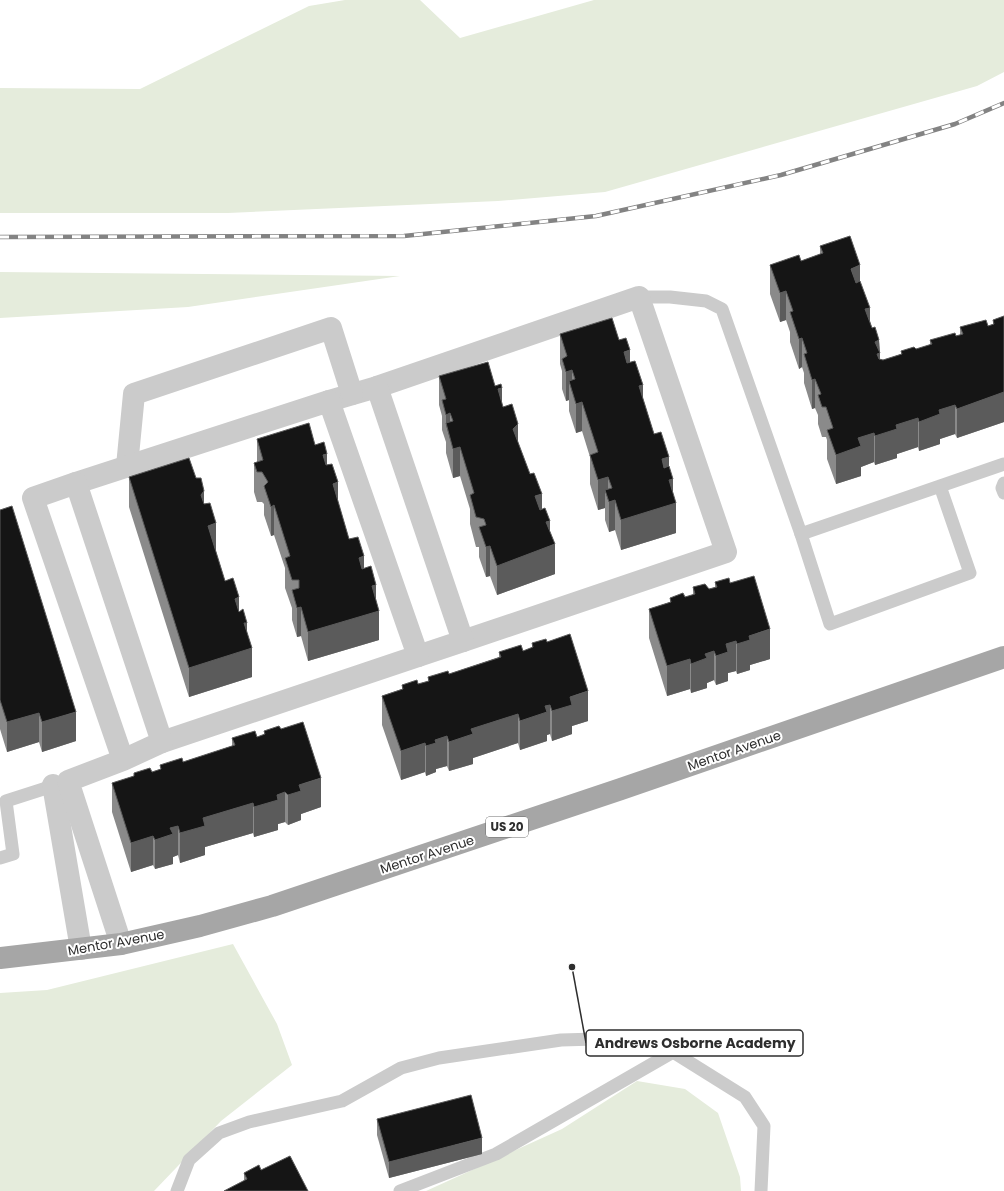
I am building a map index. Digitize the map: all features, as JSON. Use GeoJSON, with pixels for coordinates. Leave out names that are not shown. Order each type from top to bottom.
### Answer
{"type":"FeatureCollection","features":[{"type":"Feature","properties":{"kind":"main road","name":"Mentor Avenue"},"geometry":{"type":"LineString","coordinates":[[0,958],[121,944],[200,926],[272,906],[621,789],[1004,657]]}},
{"type":"Feature","properties":{"kind":"street"},"geometry":{"type":"LineString","coordinates":[[60,783],[123,760],[162,742],[726,552],[638,297],[377,387],[127,466],[33,498],[123,760]]}},
{"type":"Feature","properties":{"kind":"street"},"geometry":{"type":"LineString","coordinates":[[127,466],[134,394],[331,328],[352,394]]}},
{"type":"Feature","properties":{"kind":"street"},"geometry":{"type":"LineString","coordinates":[[377,387],[463,641]]}},
{"type":"Feature","properties":{"kind":"street"},"geometry":{"type":"LineString","coordinates":[[329,401],[418,656]]}},
{"type":"Feature","properties":{"kind":"street"},"geometry":{"type":"LineString","coordinates":[[76,483],[162,742]]}},
{"type":"Feature","properties":{"kind":"street"},"geometry":{"type":"LineString","coordinates":[[60,783],[121,944]]}},
{"type":"Feature","properties":{"kind":"street"},"geometry":{"type":"LineString","coordinates":[[60,783],[81,949]]}},
{"type":"Feature","properties":{"kind":"lane"},"geometry":{"type":"LineString","coordinates":[[638,297],[670,297],[706,301],[722,309],[801,534],[830,624],[970,573],[940,486]]}},
{"type":"Feature","properties":{"kind":"lane"},"geometry":{"type":"LineString","coordinates":[[801,534],[1004,464]]}},
{"type":"Feature","properties":{"kind":"lane"},"geometry":{"type":"LineString","coordinates":[[1004,483],[1002,488],[1004,493]]}},
{"type":"Feature","properties":{"kind":"lane"},"geometry":{"type":"LineString","coordinates":[[0,858],[14,854],[3,802],[60,783]]}},
{"type":"Feature","properties":{"kind":"lane"},"geometry":{"type":"LineString","coordinates":[[177,1191],[189,1160],[219,1133],[249,1122],[342,1101],[401,1068],[439,1058],[561,1040],[632,1038],[673,1052],[744,1097],[764,1126],[761,1191]]}},
{"type":"Feature","properties":{"kind":"lane"},"geometry":{"type":"LineString","coordinates":[[400,1191],[496,1154],[673,1052]]}},
{"type":"Feature","properties":{"kind":"green space"},"geometry":{"type":"Polygon","coordinates":[[[345,0],[420,0],[460,38],[594,0],[1004,0],[1004,72],[977,86],[605,192],[498,201],[228,213],[0,213],[0,88],[140,89],[309,6],[345,0]]]}},
{"type":"Feature","properties":{"kind":"green space"},"geometry":{"type":"Polygon","coordinates":[[[0,272],[400,276],[188,307],[0,318],[0,272]]]}},
{"type":"Feature","properties":{"kind":"green space"},"geometry":{"type":"Polygon","coordinates":[[[233,944],[277,1024],[292,1065],[221,1121],[154,1191],[0,1191],[0,993],[47,990],[233,944]]]}},
{"type":"Feature","properties":{"kind":"green space"},"geometry":{"type":"Polygon","coordinates":[[[637,1081],[685,1089],[718,1113],[740,1177],[741,1191],[426,1191],[562,1129],[637,1081]]]}},
{"type":"Feature","properties":{"kind":"building"},"geometry":{"type":"Polygon","coordinates":[[[850,236],[860,265],[851,269],[856,283],[860,281],[870,308],[865,309],[872,328],[875,327],[879,340],[875,342],[880,353],[877,354],[879,359],[883,360],[902,354],[901,351],[914,347],[916,349],[932,344],[930,340],[955,333],[956,336],[963,334],[960,327],[986,320],[988,326],[994,324],[993,320],[1004,316],[1004,392],[957,409],[955,405],[939,410],[940,414],[919,422],[918,418],[896,425],[897,429],[875,436],[874,433],[858,438],[861,446],[836,455],[827,430],[833,428],[826,407],[822,407],[818,395],[821,394],[815,379],[812,380],[804,354],[807,353],[802,338],[799,339],[790,312],[793,311],[786,291],[780,293],[770,265],[799,255],[801,261],[823,253],[820,246],[850,236]]]}},
{"type":"Feature","properties":{"kind":"building"},"geometry":{"type":"Polygon","coordinates":[[[612,318],[619,340],[626,338],[630,350],[624,352],[627,363],[635,361],[643,385],[639,386],[654,434],[661,432],[669,457],[662,459],[664,468],[669,466],[673,479],[669,480],[676,503],[621,520],[615,500],[609,502],[605,490],[612,488],[608,477],[598,480],[590,455],[598,452],[582,402],[576,404],[569,381],[575,379],[572,370],[566,372],[562,359],[567,356],[560,334],[612,318]]]}},
{"type":"Feature","properties":{"kind":"building"},"geometry":{"type":"Polygon","coordinates":[[[488,362],[495,386],[501,384],[502,388],[498,389],[503,407],[512,404],[518,424],[513,429],[530,474],[534,473],[542,494],[535,496],[540,510],[545,508],[550,521],[546,522],[555,544],[497,566],[490,546],[486,547],[479,527],[486,525],[484,519],[476,517],[470,495],[474,493],[460,447],[453,449],[446,423],[453,421],[450,413],[446,415],[442,400],[446,399],[439,376],[488,362]]]}},
{"type":"Feature","properties":{"kind":"building"},"geometry":{"type":"Polygon","coordinates":[[[309,423],[315,445],[324,442],[327,454],[323,455],[326,465],[332,464],[338,482],[333,484],[349,539],[358,537],[364,556],[359,558],[362,569],[371,566],[376,585],[372,586],[379,611],[308,632],[301,607],[297,608],[292,590],[299,588],[299,580],[292,580],[285,558],[290,556],[274,505],[271,507],[264,486],[268,482],[262,472],[257,472],[254,463],[263,460],[257,439],[309,423]]]}},
{"type":"Feature","properties":{"kind":"building"},"geometry":{"type":"Polygon","coordinates":[[[189,458],[196,478],[201,478],[204,491],[201,495],[204,504],[210,503],[216,523],[208,526],[225,581],[233,578],[239,597],[235,599],[239,612],[243,609],[247,623],[244,623],[252,648],[189,668],[129,477],[189,458]]]}},
{"type":"Feature","properties":{"kind":"building"},"geometry":{"type":"Polygon","coordinates":[[[12,506],[76,712],[42,722],[39,713],[7,722],[0,700],[0,510],[12,506]]]}},
{"type":"Feature","properties":{"kind":"building"},"geometry":{"type":"Polygon","coordinates":[[[754,576],[770,629],[749,636],[750,640],[737,644],[736,641],[726,644],[728,652],[716,656],[714,651],[705,654],[707,658],[691,664],[690,659],[667,666],[649,609],[671,602],[670,598],[683,593],[685,597],[695,594],[693,587],[705,584],[709,589],[717,587],[715,582],[729,578],[730,583],[754,576]]]}},
{"type":"Feature","properties":{"kind":"building"},"geometry":{"type":"Polygon","coordinates":[[[570,634],[588,691],[570,697],[572,705],[552,711],[550,705],[545,706],[547,712],[520,721],[518,714],[471,729],[473,734],[449,742],[447,736],[435,740],[436,743],[426,746],[425,743],[401,751],[382,696],[403,689],[402,685],[417,680],[418,684],[429,681],[428,677],[448,671],[449,674],[501,657],[499,652],[521,645],[523,651],[533,647],[532,643],[546,639],[547,642],[570,634]]]}},
{"type":"Feature","properties":{"kind":"building"},"geometry":{"type":"Polygon","coordinates":[[[303,722],[321,778],[299,785],[301,791],[288,795],[285,792],[277,795],[278,800],[254,807],[253,803],[203,818],[205,826],[180,833],[178,826],[170,828],[173,834],[155,840],[153,836],[131,843],[112,783],[134,776],[134,773],[150,768],[152,772],[161,769],[160,765],[182,758],[183,762],[235,745],[232,738],[255,731],[257,737],[265,734],[264,731],[279,726],[281,729],[303,722]]]}},
{"type":"Feature","properties":{"kind":"building"},"geometry":{"type":"Polygon","coordinates":[[[471,1095],[482,1138],[389,1162],[377,1119],[471,1095]]]}},
{"type":"Feature","properties":{"kind":"building"},"geometry":{"type":"Polygon","coordinates":[[[290,1156],[308,1191],[224,1191],[247,1179],[244,1173],[259,1165],[261,1170],[290,1156]]]}},
{"type":"Feature","properties":{"kind":"railway"},"geometry":{"type":"LineString","coordinates":[[0,237],[404,236],[596,216],[781,175],[955,124],[1004,103]]}},
{"type":"Feature","properties":{"kind":"place","name":"Andrews Osborne Academy"},"geometry":{"type":"Point","coordinates":[572,967]}}]}
